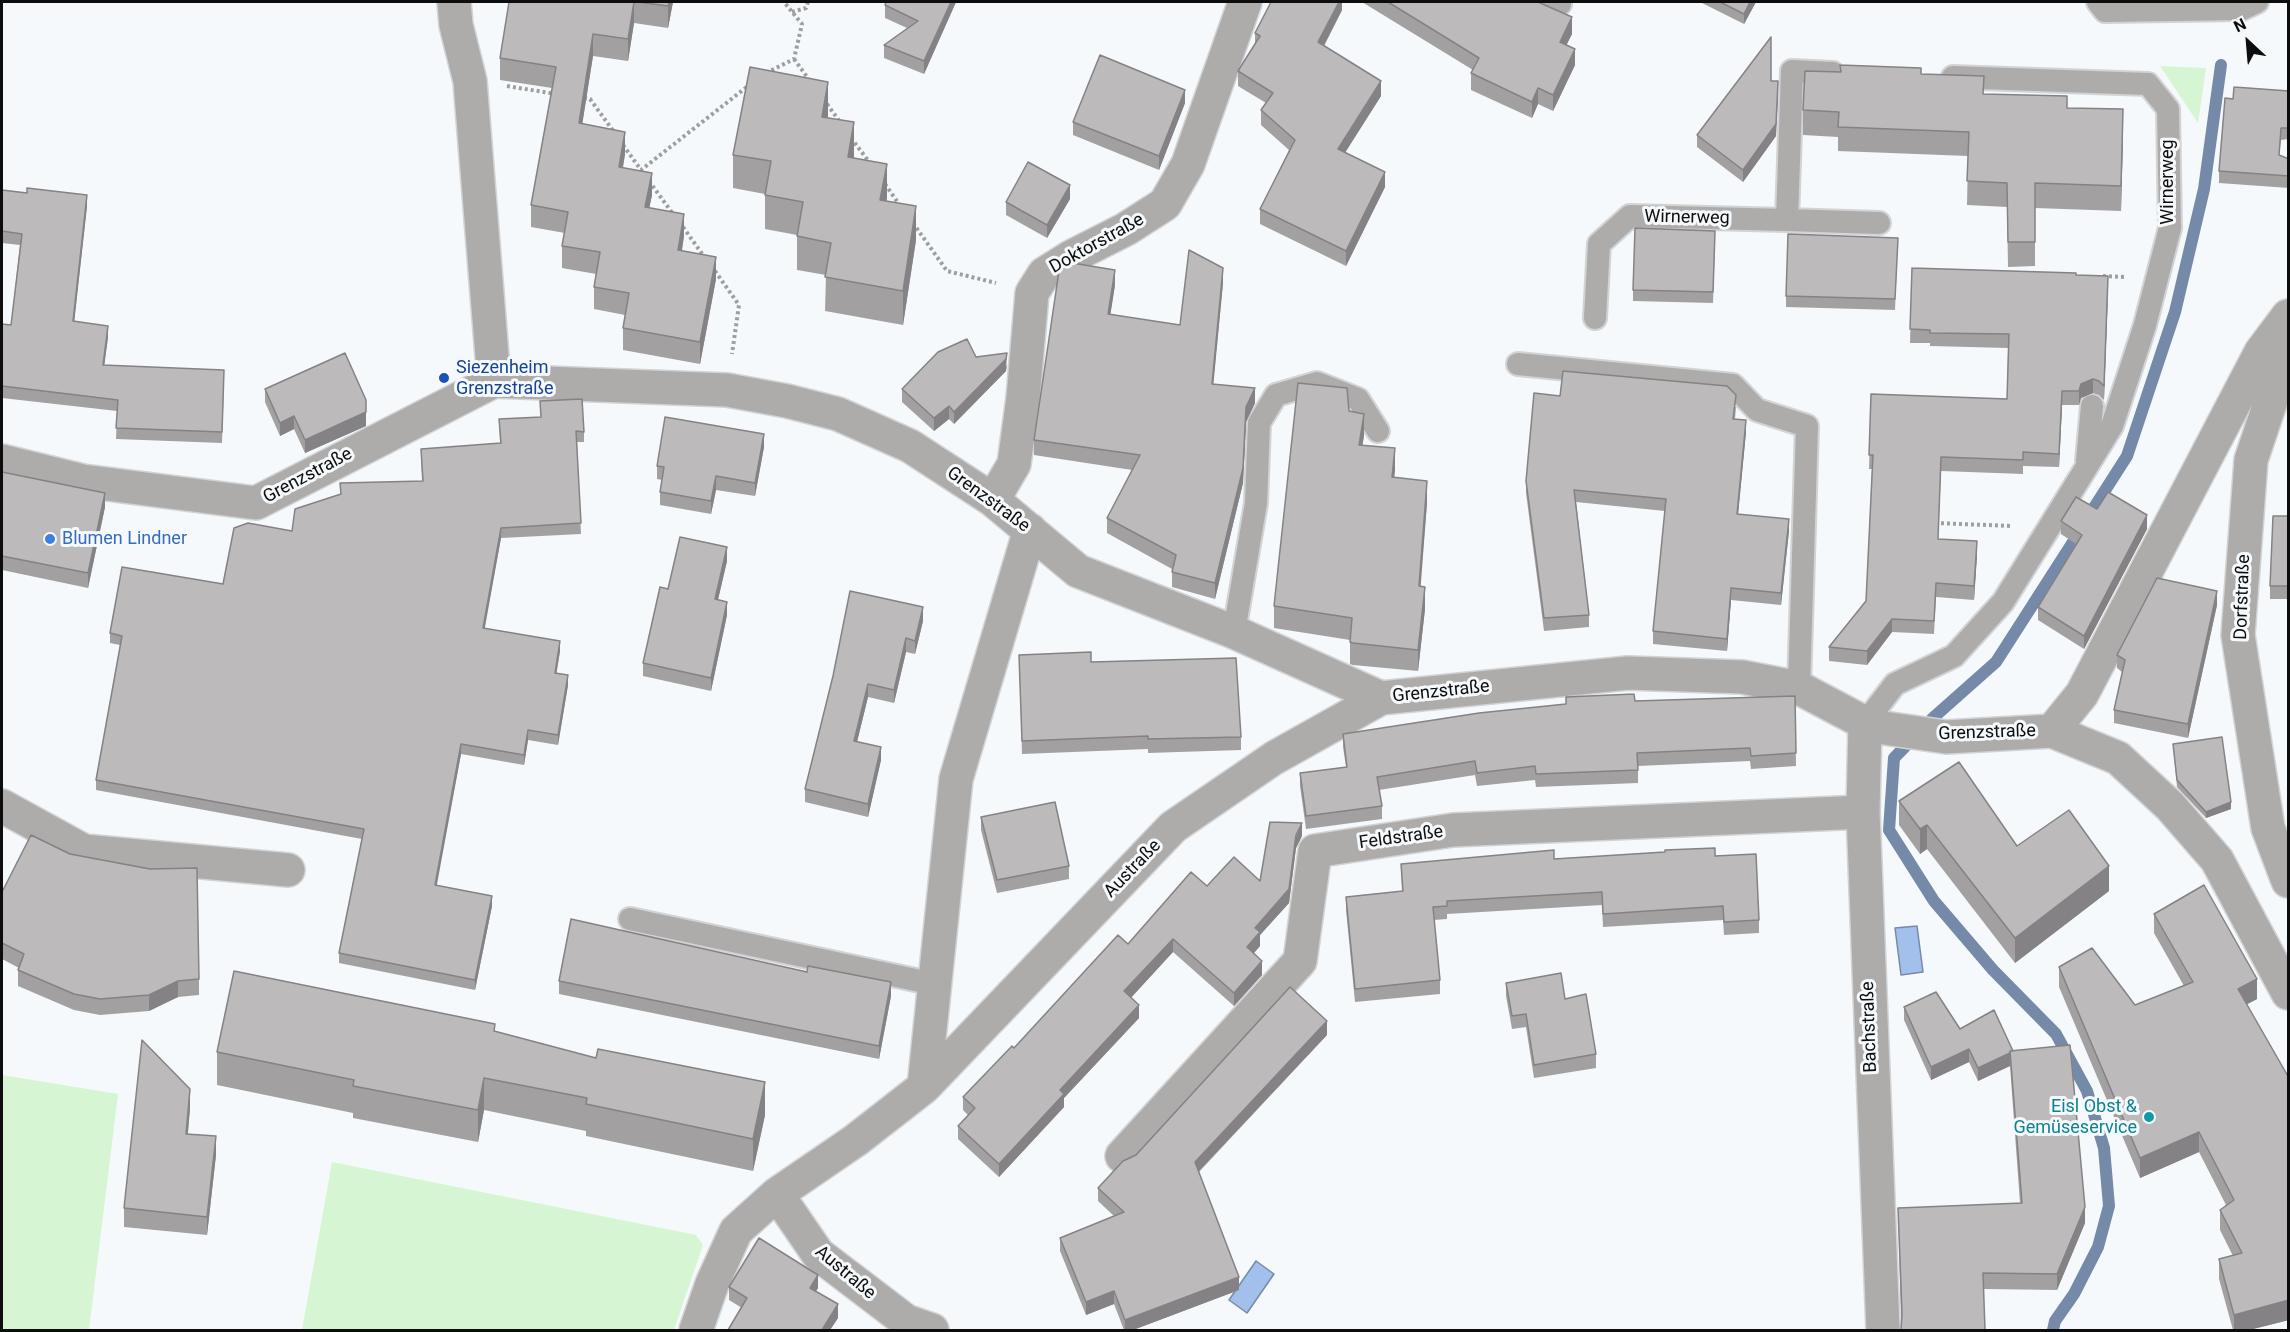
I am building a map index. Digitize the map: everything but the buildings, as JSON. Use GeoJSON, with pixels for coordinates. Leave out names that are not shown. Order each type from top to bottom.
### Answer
{"type":"FeatureCollection","features":[{"type":"Feature","properties":{"kind":"street"},"geometry":{"type":"LineString","coordinates":[[454,2],[456,24],[470,81],[494,381]]}},
{"type":"Feature","properties":{"kind":"street","name":"Doktorstraße"},"geometry":{"type":"LineString","coordinates":[[1032,293],[1044,274],[1166,204],[1188,164],[1245,2]]}},
{"type":"Feature","properties":{"kind":"street"},"geometry":{"type":"LineString","coordinates":[[993,500],[1014,464],[1023,398],[1032,293]]}},
{"type":"Feature","properties":{"kind":"street"},"geometry":{"type":"LineString","coordinates":[[2052,731],[2082,694],[2261,352],[2289,315]]}},
{"type":"Feature","properties":{"kind":"street","name":"Dorfstraße"},"geometry":{"type":"LineString","coordinates":[[2289,350],[2251,460],[2238,635],[2268,828],[2289,881]]}},
{"type":"Feature","properties":{"kind":"street","name":"Grenzstraße"},"geometry":{"type":"LineString","coordinates":[[2,461],[83,482],[256,503],[494,381],[727,390],[787,401],[838,414],[910,447],[993,500],[1078,570],[1234,632],[1381,698],[1628,673],[1742,677],[1799,688],[1874,725],[1946,738],[2052,731],[2118,758],[2170,806],[2217,860],[2289,993]]}},
{"type":"Feature","properties":{"kind":"street"},"geometry":{"type":"LineString","coordinates":[[924,1088],[956,778],[1030,530]]}},
{"type":"Feature","properties":{"kind":"street","name":"Austraße"},"geometry":{"type":"LineString","coordinates":[[696,1330],[712,1284],[736,1231],[777,1194],[856,1140],[924,1088],[1173,827],[1274,758],[1381,698]]}},
{"type":"Feature","properties":{"kind":"street","name":"Bachstraße"},"geometry":{"type":"LineString","coordinates":[[1874,725],[1863,812],[1883,1330]]}},
{"type":"Feature","properties":{"kind":"street"},"geometry":{"type":"LineString","coordinates":[[2,806],[84,851],[288,870]]}},
{"type":"Feature","properties":{"kind":"street","name":"Feldstraße"},"geometry":{"type":"LineString","coordinates":[[1122,1156],[1300,961],[1315,850],[1453,830],[1863,812]]}},
{"type":"Feature","properties":{"kind":"street","name":"Austraße"},"geometry":{"type":"LineString","coordinates":[[777,1194],[818,1254],[906,1322],[932,1330]]}},
{"type":"Feature","properties":{"kind":"lane"},"geometry":{"type":"LineString","coordinates":[[2098,2],[2105,11],[2242,9],[2257,2]]}},
{"type":"Feature","properties":{"kind":"lane"},"geometry":{"type":"LineString","coordinates":[[1787,220],[1792,71],[1853,73]]}},
{"type":"Feature","properties":{"kind":"lane","name":"Wirnerweg"},"geometry":{"type":"LineString","coordinates":[[1874,725],[1895,684],[1954,656],[2003,602],[2112,426],[2145,325],[2170,228],[2168,110],[2148,84],[1936,77]]}},
{"type":"Feature","properties":{"kind":"lane","name":"Wirnerweg"},"geometry":{"type":"LineString","coordinates":[[1595,318],[1599,244],[1630,216],[1879,223]]}},
{"type":"Feature","properties":{"kind":"lane"},"geometry":{"type":"LineString","coordinates":[[1518,364],[1733,385],[1756,410],[1807,426],[1799,688]]}},
{"type":"Feature","properties":{"kind":"lane"},"geometry":{"type":"LineString","coordinates":[[1234,632],[1256,502],[1259,423],[1275,396],[1317,382],[1358,399],[1378,431]]}},
{"type":"Feature","properties":{"kind":"lane"},"geometry":{"type":"LineString","coordinates":[[2086,467],[2092,406]]}},
{"type":"Feature","properties":{"kind":"lane"},"geometry":{"type":"LineString","coordinates":[[630,919],[934,984]]}},
{"type":"Feature","properties":{"kind":"path"},"geometry":{"type":"LineString","coordinates":[[784,2],[802,24],[794,59],[815,88]]}},
{"type":"Feature","properties":{"kind":"path"},"geometry":{"type":"LineString","coordinates":[[792,12],[806,8],[808,2]]}},
{"type":"Feature","properties":{"kind":"path"},"geometry":{"type":"LineString","coordinates":[[761,76],[794,59]]}},
{"type":"Feature","properties":{"kind":"path"},"geometry":{"type":"LineString","coordinates":[[470,81],[557,94]]}},
{"type":"Feature","properties":{"kind":"path"},"geometry":{"type":"LineString","coordinates":[[641,170],[752,83]]}},
{"type":"Feature","properties":{"kind":"path"},"geometry":{"type":"LineString","coordinates":[[579,97],[590,99],[615,134]]}},
{"type":"Feature","properties":{"kind":"path"},"geometry":{"type":"LineString","coordinates":[[822,97],[843,126]]}},
{"type":"Feature","properties":{"kind":"path"},"geometry":{"type":"LineString","coordinates":[[850,136],[870,165]]}},
{"type":"Feature","properties":{"kind":"path"},"geometry":{"type":"LineString","coordinates":[[622,143],[739,305],[727,390]]}},
{"type":"Feature","properties":{"kind":"path"},"geometry":{"type":"LineString","coordinates":[[884,184],[905,213]]}},
{"type":"Feature","properties":{"kind":"path"},"geometry":{"type":"LineString","coordinates":[[912,222],[947,271],[1032,293]]}},
{"type":"Feature","properties":{"kind":"path"},"geometry":{"type":"LineString","coordinates":[[2098,276],[2157,278]]}},
{"type":"Feature","properties":{"kind":"path"},"geometry":{"type":"LineString","coordinates":[[1928,523],[2049,528]]}},
{"type":"Feature","properties":{"kind":"green space"},"geometry":{"type":"Polygon","coordinates":[[[2160,66],[2206,68],[2198,123],[2160,66]]]}},
{"type":"Feature","properties":{"kind":"green space"},"geometry":{"type":"Polygon","coordinates":[[[2,1075],[118,1094],[89,1330],[2,1330],[2,1075]]]}},
{"type":"Feature","properties":{"kind":"green space"},"geometry":{"type":"Polygon","coordinates":[[[332,1162],[696,1235],[703,1245],[674,1330],[302,1330],[332,1162]]]}},
{"type":"Feature","properties":{"kind":"water"},"geometry":{"type":"Polygon","coordinates":[[[1917,926],[1923,972],[1901,975],[1895,928],[1917,926]]]}},
{"type":"Feature","properties":{"kind":"water"},"geometry":{"type":"Polygon","coordinates":[[[1256,1261],[1274,1274],[1247,1313],[1229,1300],[1256,1261]]]}},
{"type":"Feature","properties":{"kind":"waterway"},"geometry":{"type":"LineString","coordinates":[[2088,517],[2127,456],[2175,312],[2204,189],[2221,65]]}},
{"type":"Feature","properties":{"kind":"waterway"},"geometry":{"type":"LineString","coordinates":[[2053,1330],[2055,1321],[2074,1294],[2098,1247],[2109,1206],[2104,1148],[2087,1091],[2056,1034],[1993,970],[1934,901],[1889,830],[1894,758],[1934,717],[1996,662],[2073,542]]}},
{"type":"Feature","properties":{"kind":"place","name":"Siezenheim Grenzstraße"},"geometry":{"type":"Point","coordinates":[444,378]}},
{"type":"Feature","properties":{"kind":"place","name":"Blumen Lindner"},"geometry":{"type":"Point","coordinates":[50,539]}},
{"type":"Feature","properties":{"kind":"place","name":"Eisl Obst & Gemüseservice"},"geometry":{"type":"Point","coordinates":[2149,1117]}}]}
